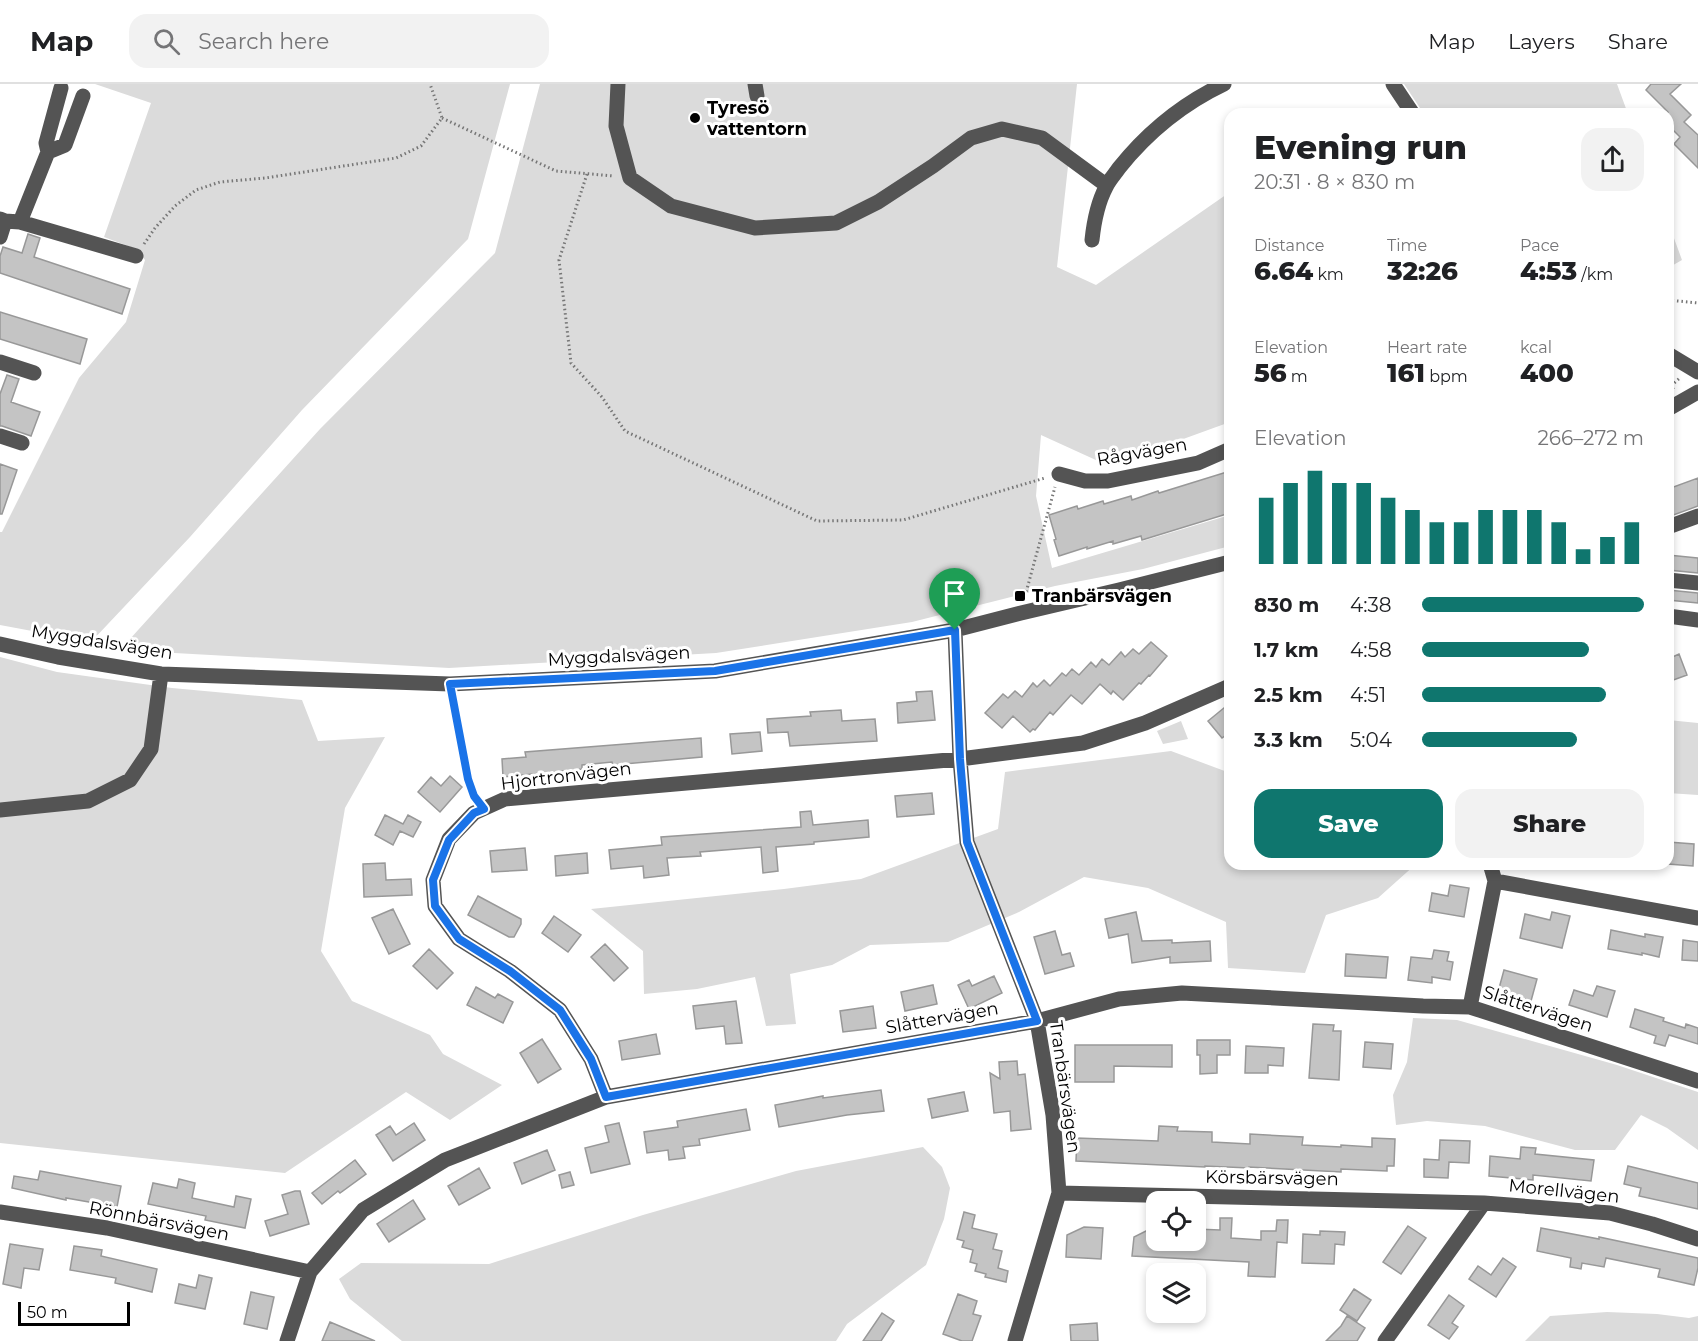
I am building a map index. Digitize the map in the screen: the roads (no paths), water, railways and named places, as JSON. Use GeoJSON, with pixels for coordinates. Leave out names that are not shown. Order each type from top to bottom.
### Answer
{"type":"FeatureCollection","features":[{"type":"Feature","properties":{"kind":"street"},"geometry":{"type":"LineString","coordinates":[[618,84],[616,126],[630,178],[671,206],[755,228],[836,223],[878,202],[971,138],[1002,129],[1042,138],[1106,185]]}},
{"type":"Feature","properties":{"kind":"street"},"geometry":{"type":"LineString","coordinates":[[1092,240],[1095,212],[1106,185],[1127,158],[1178,112],[1224,84]]}},
{"type":"Feature","properties":{"kind":"street"},"geometry":{"type":"LineString","coordinates":[[1393,84],[1409,108]]}},
{"type":"Feature","properties":{"kind":"street"},"geometry":{"type":"LineString","coordinates":[[48,152],[46,142],[61,88]]}},
{"type":"Feature","properties":{"kind":"street"},"geometry":{"type":"LineString","coordinates":[[0,237],[48,152],[65,145],[83,96]]}},
{"type":"Feature","properties":{"kind":"street"},"geometry":{"type":"LineString","coordinates":[[8,221],[136,255]]}},
{"type":"Feature","properties":{"kind":"street"},"geometry":{"type":"LineString","coordinates":[[1674,358],[1698,372]]}},
{"type":"Feature","properties":{"kind":"street"},"geometry":{"type":"LineString","coordinates":[[0,362],[34,373]]}},
{"type":"Feature","properties":{"kind":"street"},"geometry":{"type":"LineString","coordinates":[[1674,406],[1698,392]]}},
{"type":"Feature","properties":{"kind":"street"},"geometry":{"type":"LineString","coordinates":[[0,436],[22,443]]}},
{"type":"Feature","properties":{"kind":"street","name":"Rågvägen"},"geometry":{"type":"LineString","coordinates":[[1059,474],[1085,481],[1107,481],[1198,463],[1224,452]]}},
{"type":"Feature","properties":{"kind":"street"},"geometry":{"type":"LineString","coordinates":[[1674,525],[1698,516]]}},
{"type":"Feature","properties":{"kind":"street","name":"Myggdalsvägen"},"geometry":{"type":"LineString","coordinates":[[0,644],[58,657],[161,674],[450,684],[715,671],[955,630],[1224,564]]}},
{"type":"Feature","properties":{"kind":"street"},"geometry":{"type":"LineString","coordinates":[[1674,581],[1698,583]]}},
{"type":"Feature","properties":{"kind":"street"},"geometry":{"type":"LineString","coordinates":[[1674,617],[1698,620]]}},
{"type":"Feature","properties":{"kind":"street","name":"Tranbärsvägen"},"geometry":{"type":"LineString","coordinates":[[955,630],[960,759],[967,842],[1037,1021],[1053,1115],[1059,1192],[1015,1341]]}},
{"type":"Feature","properties":{"kind":"street"},"geometry":{"type":"LineString","coordinates":[[0,810],[87,801],[130,780],[151,749],[161,674]]}},
{"type":"Feature","properties":{"kind":"street"},"geometry":{"type":"LineString","coordinates":[[960,759],[1083,743],[1145,723],[1224,689]]}},
{"type":"Feature","properties":{"kind":"street","name":"Hjortronvägen"},"geometry":{"type":"LineString","coordinates":[[606,1097],[591,1059],[560,1010],[510,971],[459,939],[435,906],[433,880],[449,840],[474,813],[505,799],[960,759]]}},
{"type":"Feature","properties":{"kind":"street"},"geometry":{"type":"LineString","coordinates":[[1470,1007],[1495,881],[1492,870]]}},
{"type":"Feature","properties":{"kind":"street"},"geometry":{"type":"LineString","coordinates":[[1495,881],[1698,918]]}},
{"type":"Feature","properties":{"kind":"street","name":"Slåttervägen"},"geometry":{"type":"LineString","coordinates":[[287,1341],[310,1272],[363,1210],[445,1160],[606,1097],[1037,1021],[1119,999],[1182,993],[1470,1007],[1698,1081]]}},
{"type":"Feature","properties":{"kind":"street","name":"Körsbärsvägen"},"geometry":{"type":"LineString","coordinates":[[1059,1192],[1485,1203]]}},
{"type":"Feature","properties":{"kind":"street","name":"Morellvägen"},"geometry":{"type":"LineString","coordinates":[[1385,1341],[1485,1203],[1610,1213],[1698,1239]]}},
{"type":"Feature","properties":{"kind":"street","name":"Rönnbärsvägen"},"geometry":{"type":"LineString","coordinates":[[0,1212],[107,1228],[310,1272]]}},
{"type":"Feature","properties":{"kind":"place","name":"Tyresö vattentorn"},"geometry":{"type":"Point","coordinates":[695,118]}},
{"type":"Feature","properties":{"kind":"place","name":"Tranbärsvägen"},"geometry":{"type":"Point","coordinates":[1020,596]}}]}
